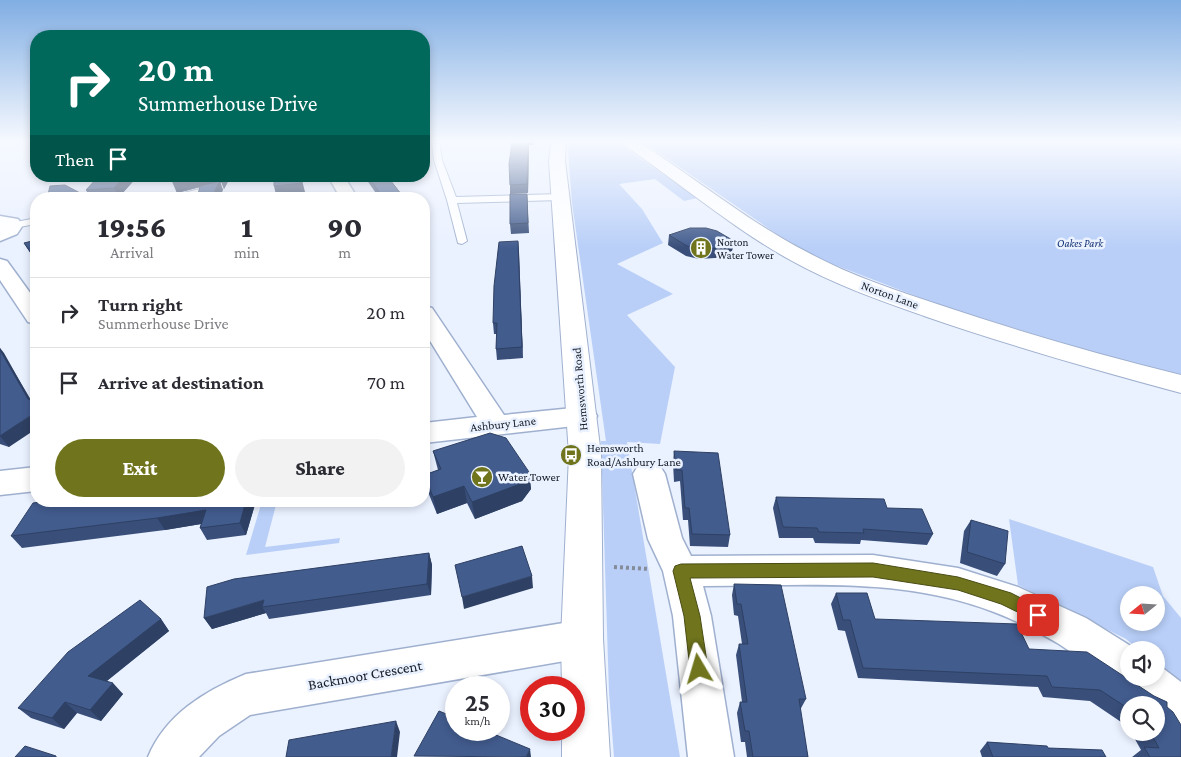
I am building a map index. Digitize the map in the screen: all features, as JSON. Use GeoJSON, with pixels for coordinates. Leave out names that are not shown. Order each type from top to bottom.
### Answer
{"type":"FeatureCollection","features":[{"type":"Feature","properties":{"kind":"street","name":"Hemsworth Road"},"geometry":{"type":"LineString","coordinates":[[558,177],[583,416],[586,464],[582,639],[586,757]]}},
{"type":"Feature","properties":{"kind":"street","name":"Norton Lane"},"geometry":{"type":"LineString","coordinates":[[681,177],[798,256],[824,269],[926,308],[1014,337],[1131,372],[1181,384]]}},
{"type":"Feature","properties":{"kind":"street"},"geometry":{"type":"LineString","coordinates":[[0,265],[30,308]]}},
{"type":"Feature","properties":{"kind":"street"},"geometry":{"type":"LineString","coordinates":[[430,322],[496,425]]}},
{"type":"Feature","properties":{"kind":"street","name":"Ashbury Lane"},"geometry":{"type":"LineString","coordinates":[[432,435],[496,425],[583,416]]}},
{"type":"Feature","properties":{"kind":"street"},"geometry":{"type":"LineString","coordinates":[[649,474],[665,539],[681,571],[692,616],[710,757]]}},
{"type":"Feature","properties":{"kind":"street"},"geometry":{"type":"LineString","coordinates":[[0,483],[30,480]]}},
{"type":"Feature","properties":{"kind":"street"},"geometry":{"type":"LineString","coordinates":[[681,571],[873,570],[958,584],[1005,598],[1072,631],[1120,662]]}},
{"type":"Feature","properties":{"kind":"street","name":"Backmoor Crescent"},"geometry":{"type":"LineString","coordinates":[[171,757],[190,731],[220,707],[246,695],[582,639]]}},
{"type":"Feature","properties":{"kind":"street"},"geometry":{"type":"LineString","coordinates":[[1153,686],[1181,709]]}},
{"type":"Feature","properties":{"kind":"lane"},"geometry":{"type":"LineString","coordinates":[[444,177],[462,241]]}},
{"type":"Feature","properties":{"kind":"lane"},"geometry":{"type":"LineString","coordinates":[[196,192],[219,187]]}},
{"type":"Feature","properties":{"kind":"lane"},"geometry":{"type":"LineString","coordinates":[[452,200],[560,197]]}},
{"type":"Feature","properties":{"kind":"lane"},"geometry":{"type":"LineString","coordinates":[[5,227],[30,222]]}},
{"type":"Feature","properties":{"kind":"path"},"geometry":{"type":"LineString","coordinates":[[585,565],[681,571]]}},
{"type":"Feature","properties":{"kind":"green space"},"geometry":{"type":"Polygon","coordinates":[[[570,177],[667,177],[697,198],[684,201],[655,179],[619,184],[642,209],[663,243],[617,264],[673,294],[627,315],[675,367],[660,444],[627,442],[680,757],[614,757],[609,692],[601,441],[606,441],[572,203],[570,177]]]}},
{"type":"Feature","properties":{"kind":"green space","name":"Oakes Park"},"geometry":{"type":"Polygon","coordinates":[[[694,177],[1181,177],[1181,376],[1157,372],[939,305],[822,260],[778,235],[694,177]]]}},
{"type":"Feature","properties":{"kind":"green space"},"geometry":{"type":"Polygon","coordinates":[[[260,507],[275,507],[265,547],[340,538],[339,543],[246,555],[260,507]]]}},
{"type":"Feature","properties":{"kind":"green space"},"geometry":{"type":"Polygon","coordinates":[[[1009,519],[1153,567],[1160,586],[1120,586],[1120,631],[1165,631],[1165,598],[1181,618],[1181,685],[1165,672],[1165,641],[1128,641],[1018,585],[1009,519]]]}},
{"type":"Feature","properties":{"kind":"building"},"geometry":{"type":"Polygon","coordinates":[[[510,177],[527,177],[527,184],[510,185],[510,177]]]}},
{"type":"Feature","properties":{"kind":"building"},"geometry":{"type":"Polygon","coordinates":[[[93,182],[120,182],[114,188],[86,190],[93,182]]]}},
{"type":"Feature","properties":{"kind":"building"},"geometry":{"type":"Polygon","coordinates":[[[219,182],[214,192],[199,192],[200,186],[219,182]]]}},
{"type":"Feature","properties":{"kind":"building"},"geometry":{"type":"Polygon","coordinates":[[[274,182],[302,183],[274,186],[274,182]]]}},
{"type":"Feature","properties":{"kind":"building"},"geometry":{"type":"Polygon","coordinates":[[[372,182],[392,182],[400,192],[379,192],[372,182]]]}},
{"type":"Feature","properties":{"kind":"building"},"geometry":{"type":"Polygon","coordinates":[[[65,185],[78,192],[49,192],[50,186],[65,185]]]}},
{"type":"Feature","properties":{"kind":"building"},"geometry":{"type":"Polygon","coordinates":[[[510,194],[527,194],[528,223],[510,224],[510,194]]]}},
{"type":"Feature","properties":{"kind":"building"},"geometry":{"type":"Polygon","coordinates":[[[690,228],[706,228],[717,231],[734,241],[717,248],[701,249],[687,246],[669,235],[690,228]]]}},
{"type":"Feature","properties":{"kind":"building"},"geometry":{"type":"Polygon","coordinates":[[[518,241],[522,347],[496,349],[497,323],[493,323],[494,286],[499,242],[518,241]]]}},
{"type":"Feature","properties":{"kind":"building"},"geometry":{"type":"Polygon","coordinates":[[[30,242],[30,252],[24,243],[30,242]]]}},
{"type":"Feature","properties":{"kind":"building"},"geometry":{"type":"Polygon","coordinates":[[[0,350],[30,400],[30,416],[0,436],[0,350]]]}},
{"type":"Feature","properties":{"kind":"building","name":"Water Tower"},"geometry":{"type":"Polygon","coordinates":[[[490,433],[506,438],[529,472],[520,484],[472,502],[464,486],[433,497],[430,490],[430,473],[441,469],[433,451],[490,433]]]}},
{"type":"Feature","properties":{"kind":"building"},"geometry":{"type":"Polygon","coordinates":[[[674,451],[718,453],[730,535],[692,534],[689,508],[685,508],[682,470],[676,470],[674,451]]]}},
{"type":"Feature","properties":{"kind":"building"},"geometry":{"type":"Polygon","coordinates":[[[776,497],[884,499],[887,508],[922,509],[933,534],[863,529],[864,533],[819,532],[817,528],[783,527],[776,497]]]}},
{"type":"Feature","properties":{"kind":"building"},"geometry":{"type":"Polygon","coordinates":[[[30,507],[244,507],[240,523],[200,528],[206,510],[11,536],[30,507]]]}},
{"type":"Feature","properties":{"kind":"building"},"geometry":{"type":"Polygon","coordinates":[[[971,520],[1008,531],[1005,564],[967,552],[971,520]]]}},
{"type":"Feature","properties":{"kind":"building"},"geometry":{"type":"Polygon","coordinates":[[[522,546],[532,576],[462,597],[455,565],[522,546]]]}},
{"type":"Feature","properties":{"kind":"building"},"geometry":{"type":"Polygon","coordinates":[[[429,553],[427,584],[262,607],[264,600],[204,618],[207,587],[234,579],[429,553]]]}},
{"type":"Feature","properties":{"kind":"building"},"geometry":{"type":"Polygon","coordinates":[[[734,584],[781,585],[806,699],[799,699],[808,757],[753,757],[749,731],[745,731],[740,702],[747,702],[739,644],[748,644],[741,604],[737,604],[734,584]]]}},
{"type":"Feature","properties":{"kind":"building"},"geometry":{"type":"Polygon","coordinates":[[[836,593],[867,593],[875,619],[1017,624],[1029,649],[1087,652],[1120,674],[1120,686],[1139,686],[1154,696],[1120,696],[1120,703],[1100,690],[1052,687],[1047,676],[863,668],[850,620],[843,620],[836,593]]]}},
{"type":"Feature","properties":{"kind":"building"},"geometry":{"type":"Polygon","coordinates":[[[140,600],[161,619],[88,676],[113,683],[90,710],[65,702],[52,718],[18,708],[68,652],[140,600]]]}},
{"type":"Feature","properties":{"kind":"building"},"geometry":{"type":"Polygon","coordinates":[[[1165,701],[1167,702],[1167,707],[1173,712],[1181,725],[1181,757],[1150,757],[1144,747],[1159,748],[1155,741],[1165,741],[1165,701]]]}},
{"type":"Feature","properties":{"kind":"building"},"geometry":{"type":"Polygon","coordinates":[[[439,711],[445,713],[445,741],[510,741],[530,749],[526,757],[414,756],[439,711]]]}},
{"type":"Feature","properties":{"kind":"building"},"geometry":{"type":"Polygon","coordinates":[[[396,721],[391,757],[286,757],[289,740],[396,721]]]}},
{"type":"Feature","properties":{"kind":"building"},"geometry":{"type":"Polygon","coordinates":[[[987,742],[1047,746],[1048,748],[1102,750],[1106,757],[993,757],[987,742]]]}},
{"type":"Feature","properties":{"kind":"building"},"geometry":{"type":"Polygon","coordinates":[[[25,746],[56,756],[56,757],[15,757],[25,746]]]}},
{"type":"Feature","properties":{"kind":"place","name":"Norton Water Tower"},"geometry":{"type":"Point","coordinates":[701,248]}},
{"type":"Feature","properties":{"kind":"place","name":"Hemsworth Road/Ashbury Lane"},"geometry":{"type":"Point","coordinates":[571,455]}},
{"type":"Feature","properties":{"kind":"place","name":"Water Tower"},"geometry":{"type":"Point","coordinates":[482,477]}},
{"type":"Feature","properties":{"kind":"route"},"geometry":{"type":"LineString","coordinates":[[699,669],[692,616],[681,571],[873,570],[958,584],[1005,598],[1038,615]]}}]}
